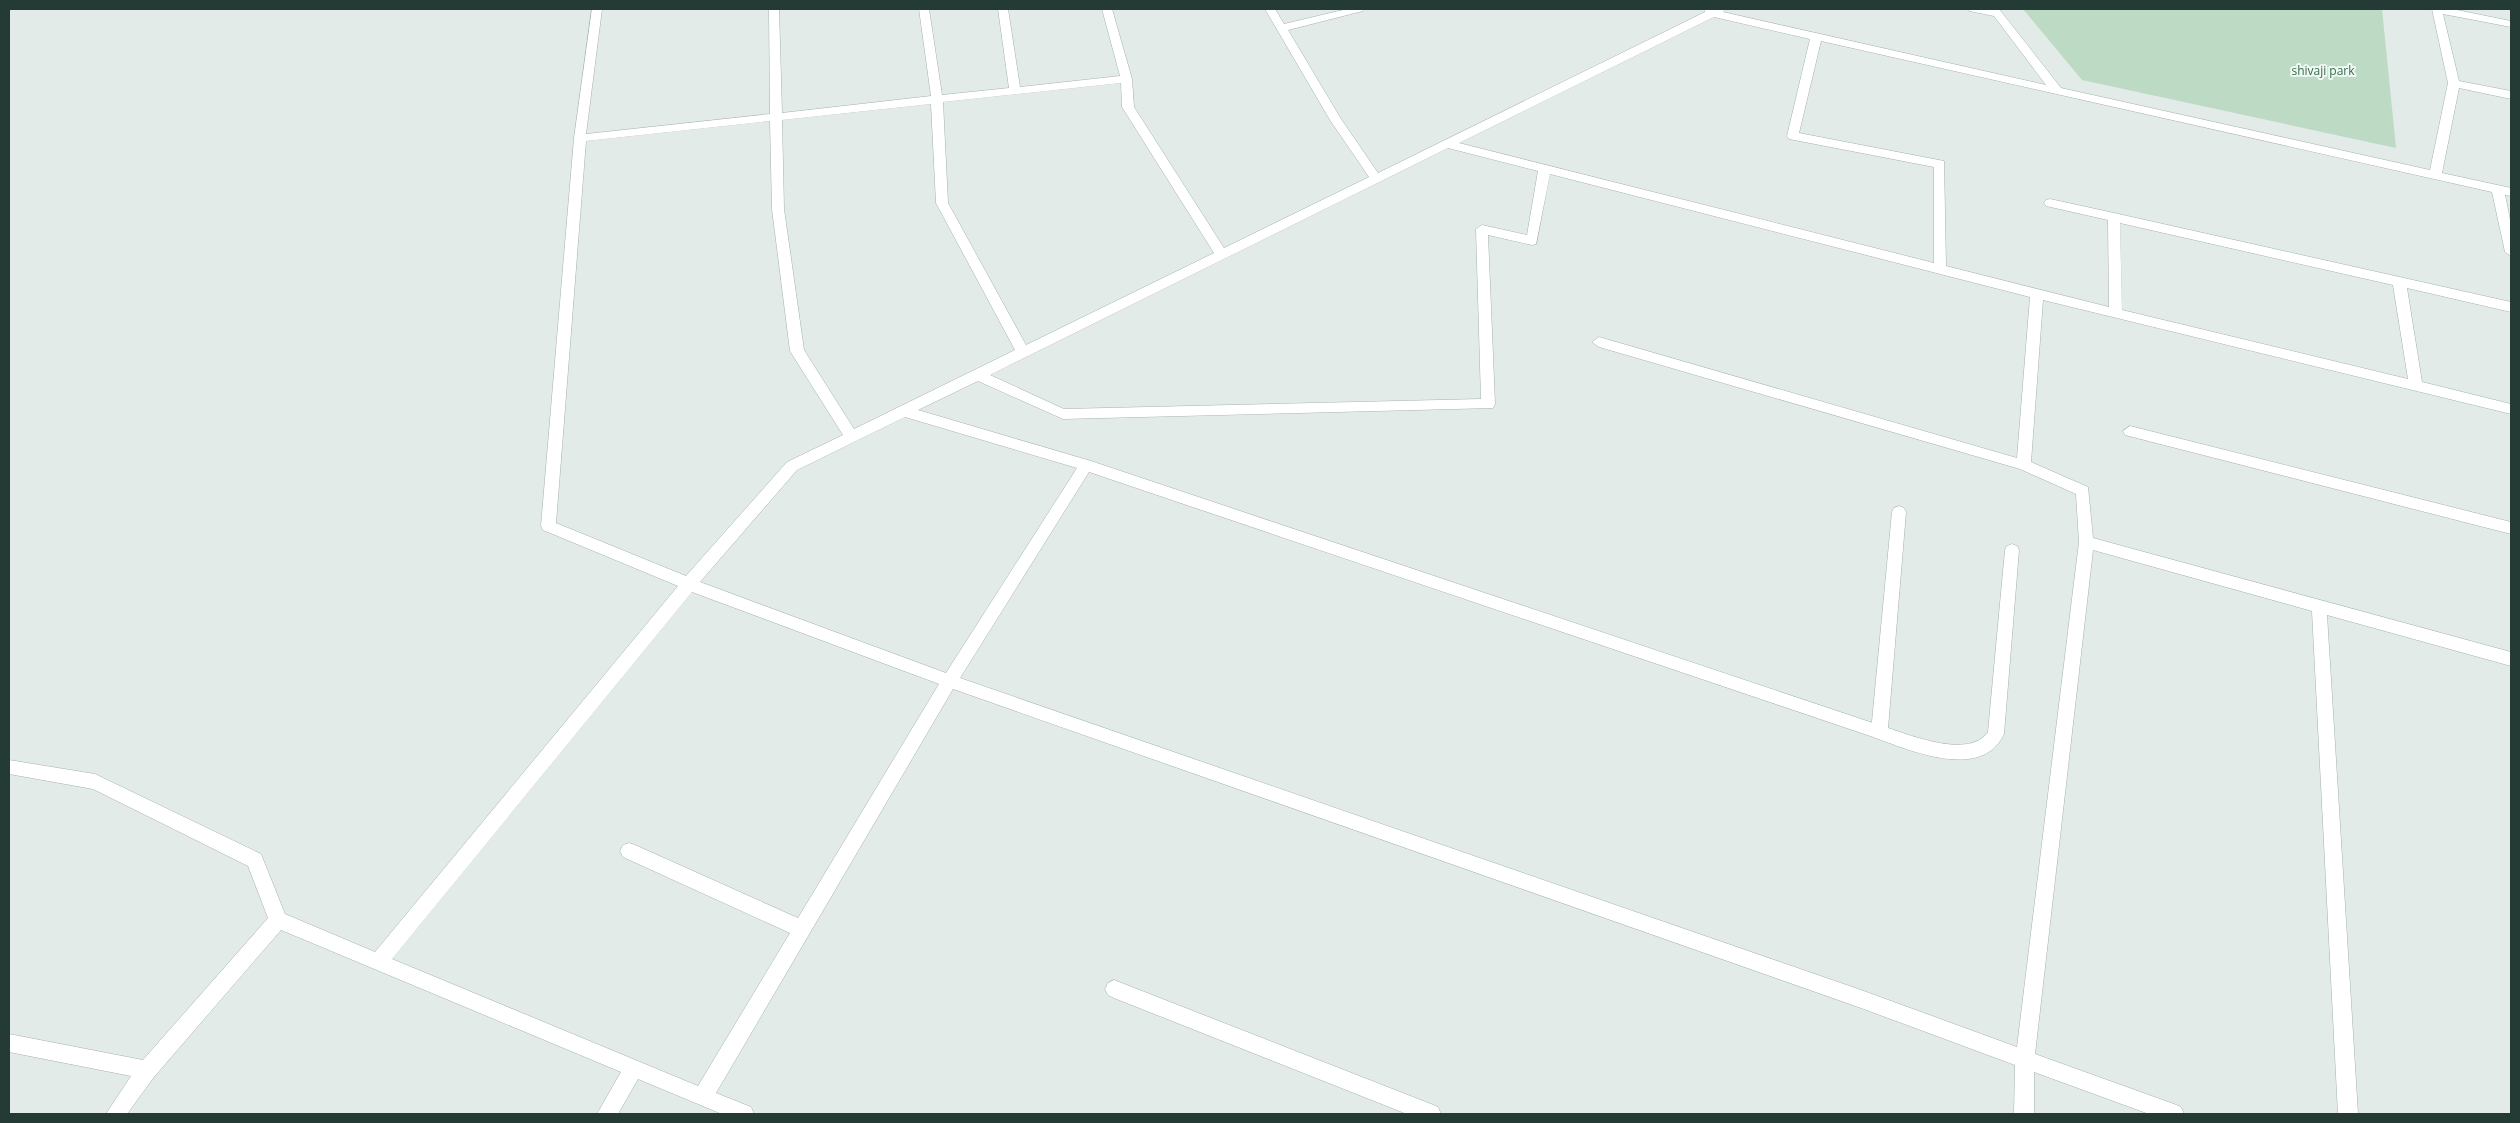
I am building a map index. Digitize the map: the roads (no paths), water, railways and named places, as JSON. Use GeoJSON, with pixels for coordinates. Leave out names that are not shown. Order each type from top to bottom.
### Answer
{"type":"FeatureCollection","features":[{"type":"Feature","properties":{"kind":"street"},"geometry":{"type":"LineString","coordinates":[[597,9],[580,138],[548,526],[689,584],[950,681],[1852,995],[2174,1114]]}},
{"type":"Feature","properties":{"kind":"street"},"geometry":{"type":"LineString","coordinates":[[774,9],[778,209],[797,351],[852,437]]}},
{"type":"Feature","properties":{"kind":"street"},"geometry":{"type":"LineString","coordinates":[[924,9],[937,99],[942,203],[1023,352]]}},
{"type":"Feature","properties":{"kind":"street"},"geometry":{"type":"LineString","coordinates":[[1003,9],[1015,91]]}},
{"type":"Feature","properties":{"kind":"street"},"geometry":{"type":"LineString","coordinates":[[1107,9],[1126,79],[1128,107],[1222,255]]}},
{"type":"Feature","properties":{"kind":"street"},"geometry":{"type":"LineString","coordinates":[[1270,9],[1336,120],[1376,179]]}},
{"type":"Feature","properties":{"kind":"street"},"geometry":{"type":"LineString","coordinates":[[1281,28],[1359,9]]}},
{"type":"Feature","properties":{"kind":"street"},"geometry":{"type":"LineString","coordinates":[[1973,9],[1996,12],[2057,91]]}},
{"type":"Feature","properties":{"kind":"street"},"geometry":{"type":"LineString","coordinates":[[2435,176],[2454,83],[2437,9],[2511,24]]}},
{"type":"Feature","properties":{"kind":"street"},"geometry":{"type":"LineString","coordinates":[[379,961],[689,584],[792,466],[1448,144],[1713,10],[1816,37],[2511,192]]}},
{"type":"Feature","properties":{"kind":"street"},"geometry":{"type":"LineString","coordinates":[[1816,37],[1793,136],[1940,164],[1940,269]]}},
{"type":"Feature","properties":{"kind":"street"},"geometry":{"type":"LineString","coordinates":[[580,138],[1126,79]]}},
{"type":"Feature","properties":{"kind":"street"},"geometry":{"type":"LineString","coordinates":[[2454,83],[2511,95]]}},
{"type":"Feature","properties":{"kind":"street"},"geometry":{"type":"LineString","coordinates":[[1448,144],[2037,294],[2511,409]]}},
{"type":"Feature","properties":{"kind":"street"},"geometry":{"type":"LineString","coordinates":[[978,375],[1063,414],[1488,404],[1482,229],[1532,241],[1545,168]]}},
{"type":"Feature","properties":{"kind":"street"},"geometry":{"type":"LineString","coordinates":[[2498,190],[2511,252]]}},
{"type":"Feature","properties":{"kind":"street"},"geometry":{"type":"LineString","coordinates":[[2050,202],[2511,307]]}},
{"type":"Feature","properties":{"kind":"street"},"geometry":{"type":"LineString","coordinates":[[2114,217],[2116,312]]}},
{"type":"Feature","properties":{"kind":"street"},"geometry":{"type":"LineString","coordinates":[[2399,281],[2416,386]]}},
{"type":"Feature","properties":{"kind":"street"},"geometry":{"type":"LineString","coordinates":[[2024,465],[2037,294]]}},
{"type":"Feature","properties":{"kind":"street"},"geometry":{"type":"LineString","coordinates":[[1599,342],[2024,465],[2083,491],[2086,542],[2025,1059],[2024,1114]]}},
{"type":"Feature","properties":{"kind":"street"},"geometry":{"type":"LineString","coordinates":[[904,411],[1086,465],[1879,732],[1948,751],[1971,753],[1988,746],[1996,734],[2012,550]]}},
{"type":"Feature","properties":{"kind":"street"},"geometry":{"type":"LineString","coordinates":[[2130,431],[2511,528]]}},
{"type":"Feature","properties":{"kind":"street"},"geometry":{"type":"LineString","coordinates":[[702,1096],[950,681],[1086,465]]}},
{"type":"Feature","properties":{"kind":"street"},"geometry":{"type":"LineString","coordinates":[[1879,732],[1899,512]]}},
{"type":"Feature","properties":{"kind":"street"},"geometry":{"type":"LineString","coordinates":[[2086,542],[2511,659]]}},
{"type":"Feature","properties":{"kind":"street"},"geometry":{"type":"LineString","coordinates":[[2319,605],[2348,1114]]}},
{"type":"Feature","properties":{"kind":"street"},"geometry":{"type":"LineString","coordinates":[[9,767],[95,782],[255,860],[278,920],[744,1114]]}},
{"type":"Feature","properties":{"kind":"street"},"geometry":{"type":"LineString","coordinates":[[630,851],[802,929]]}},
{"type":"Feature","properties":{"kind":"street"},"geometry":{"type":"LineString","coordinates":[[116,1114],[147,1070],[278,920]]}},
{"type":"Feature","properties":{"kind":"street"},"geometry":{"type":"LineString","coordinates":[[1114,989],[1431,1114]]}},
{"type":"Feature","properties":{"kind":"street"},"geometry":{"type":"LineString","coordinates":[[9,1043],[147,1070]]}},
{"type":"Feature","properties":{"kind":"street"},"geometry":{"type":"LineString","coordinates":[[607,1114],[634,1067]]}},
{"type":"Feature","properties":{"kind":"park label","name":"shivaji park"},"geometry":{"type":"Point","coordinates":[2323,70]}}]}
